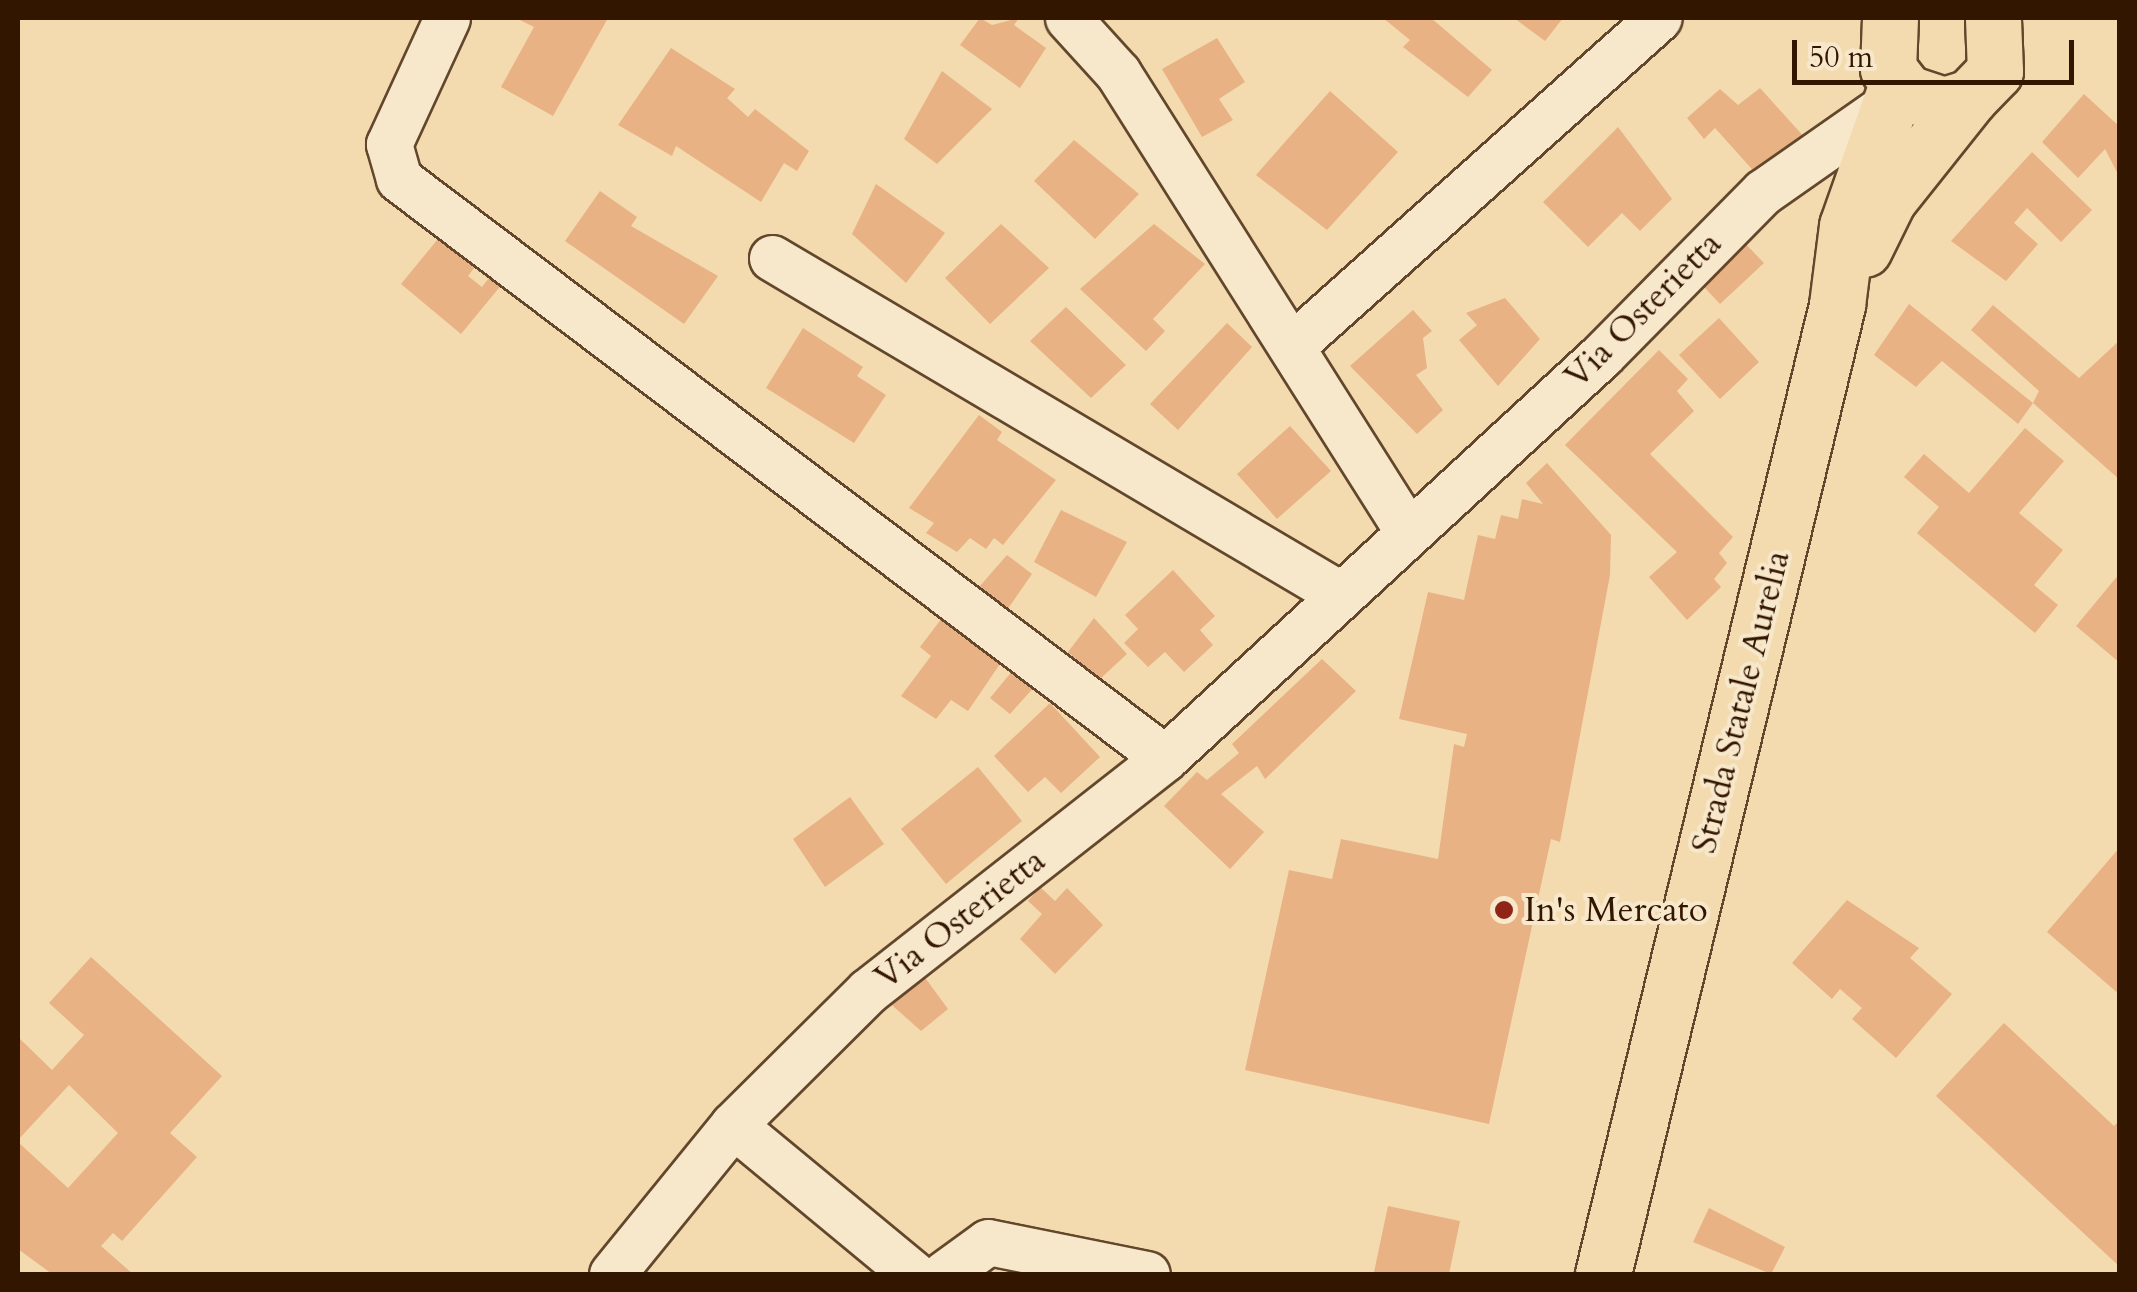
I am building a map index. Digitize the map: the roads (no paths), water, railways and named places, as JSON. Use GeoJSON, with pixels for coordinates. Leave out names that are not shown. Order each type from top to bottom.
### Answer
{"type":"FeatureCollection","features":[{"type":"Feature","properties":{"kind":"main road"},"geometry":{"type":"LineString","coordinates":[[1836,305],[1848,226],[1893,94],[1883,52],[1890,18]]}},
{"type":"Feature","properties":{"kind":"main road"},"geometry":{"type":"LineString","coordinates":[[1836,305],[1888,200],[1995,71],[2003,24]]}},
{"type":"Feature","properties":{"kind":"main road"},"geometry":{"type":"LineString","coordinates":[[1893,94],[1931,104],[1970,97]]}},
{"type":"Feature","properties":{"kind":"main road","name":"Strada Statale Aurelia"},"geometry":{"type":"LineString","coordinates":[[1603,1274],[1836,305]]}},
{"type":"Feature","properties":{"kind":"street"},"geometry":{"type":"LineString","coordinates":[[447,18],[389,144],[386,161],[399,179],[1165,758]]}},
{"type":"Feature","properties":{"kind":"street"},"geometry":{"type":"LineString","coordinates":[[1068,18],[1118,73],[1294,344],[1408,532]]}},
{"type":"Feature","properties":{"kind":"street"},"geometry":{"type":"LineString","coordinates":[[1294,344],[1660,18]]}},
{"type":"Feature","properties":{"kind":"street","name":"Via Osterietta"},"geometry":{"type":"LineString","coordinates":[[612,1274],[733,1125],[868,991],[1165,758],[1763,192],[1893,94]]}},
{"type":"Feature","properties":{"kind":"street"},"geometry":{"type":"LineString","coordinates":[[772,258],[1338,593]]}},
{"type":"Feature","properties":{"kind":"street"},"geometry":{"type":"LineString","coordinates":[[733,1125],[913,1274]]}},
{"type":"Feature","properties":{"kind":"street"},"geometry":{"type":"LineString","coordinates":[[944,1274],[988,1242],[1146,1274]]}},
{"type":"Feature","properties":{"kind":"place","name":"In's Mercato"},"geometry":{"type":"Point","coordinates":[1504,910]}}]}
